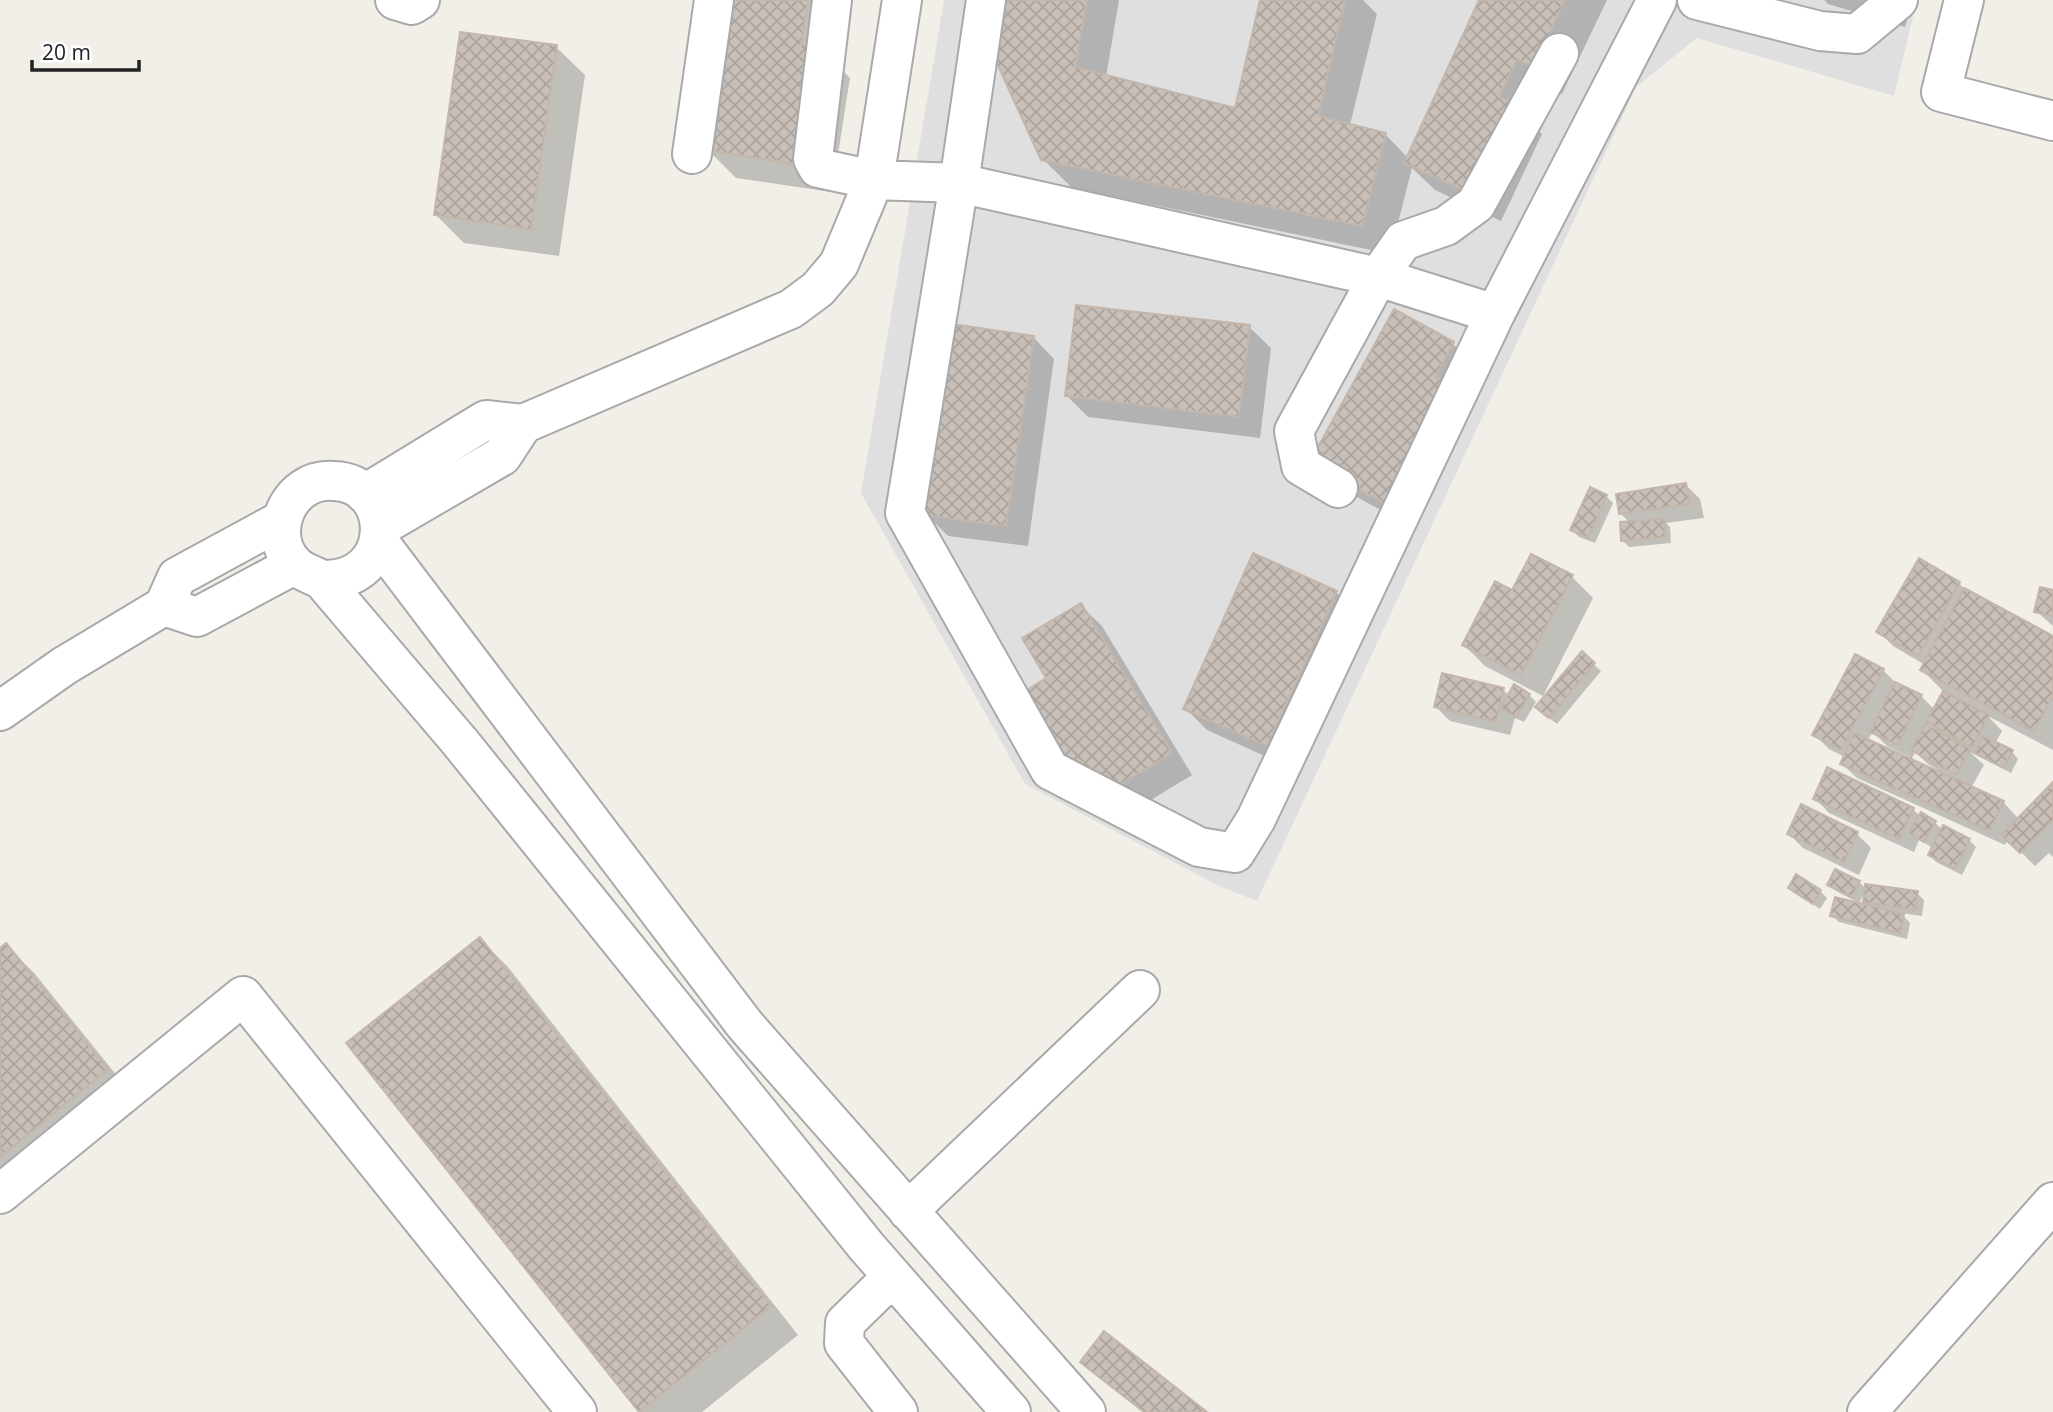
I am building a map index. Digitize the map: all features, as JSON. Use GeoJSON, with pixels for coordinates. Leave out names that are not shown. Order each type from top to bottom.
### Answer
{"type":"FeatureCollection","features":[{"type":"Feature","properties":{"kind":"street"},"geometry":{"type":"LineString","coordinates":[[395,0],[412,5],[420,0]]}},
{"type":"Feature","properties":{"kind":"street"},"geometry":{"type":"LineString","coordinates":[[692,154],[714,0]]}},
{"type":"Feature","properties":{"kind":"street"},"geometry":{"type":"LineString","coordinates":[[832,0],[813,159],[818,168],[874,180],[959,183],[1378,277],[1495,314]]}},
{"type":"Feature","properties":{"kind":"street"},"geometry":{"type":"LineString","coordinates":[[164,606],[197,617],[308,572],[336,580],[351,576],[363,568],[373,556],[375,521],[486,419],[523,424],[791,309],[818,289],[839,264],[874,180],[902,0]]}},
{"type":"Feature","properties":{"kind":"street"},"geometry":{"type":"LineString","coordinates":[[986,0],[905,513],[1050,770],[1199,847],[1235,853],[1256,819],[1495,314],[1657,0]]}},
{"type":"Feature","properties":{"kind":"street"},"geometry":{"type":"LineString","coordinates":[[1697,0],[1791,12],[1819,31],[1857,34],[1898,0]]}},
{"type":"Feature","properties":{"kind":"street"},"geometry":{"type":"LineString","coordinates":[[1964,0],[1941,92],[2053,121]]}},
{"type":"Feature","properties":{"kind":"street"},"geometry":{"type":"LineString","coordinates":[[1338,488],[1300,466],[1294,431],[1378,277],[1403,241],[1446,226],[1476,204],[1559,53]]}},
{"type":"Feature","properties":{"kind":"street"},"geometry":{"type":"LineString","coordinates":[[1011,1412],[892,1277],[460,742],[308,572],[286,552],[281,536],[282,520],[287,506],[296,494],[309,485],[323,481],[353,485],[375,521],[745,1025],[1086,1412]]}},
{"type":"Feature","properties":{"kind":"street"},"geometry":{"type":"LineString","coordinates":[[0,711],[64,666],[164,606],[177,577],[282,520]]}},
{"type":"Feature","properties":{"kind":"street"},"geometry":{"type":"LineString","coordinates":[[908,1211],[1140,990]]}},
{"type":"Feature","properties":{"kind":"street"},"geometry":{"type":"LineString","coordinates":[[0,1194],[243,996],[577,1412]]}},
{"type":"Feature","properties":{"kind":"street"},"geometry":{"type":"LineString","coordinates":[[1867,1412],[2053,1202]]}},
{"type":"Feature","properties":{"kind":"street"},"geometry":{"type":"LineString","coordinates":[[892,1277],[845,1323],[844,1343],[898,1412]]}},
{"type":"Feature","properties":{"kind":"shaded area"},"geometry":{"type":"Polygon","coordinates":[[[944,0],[1917,0],[1894,96],[1697,38],[1636,87],[1257,901],[1219,886],[1025,784],[861,493],[944,0]]]}},
{"type":"Feature","properties":{"kind":"building"},"geometry":{"type":"Polygon","coordinates":[[[729,0],[808,0],[801,45],[822,48],[804,165],[705,150],[729,0]]]}},
{"type":"Feature","properties":{"kind":"building"},"geometry":{"type":"Polygon","coordinates":[[[1004,0],[1087,0],[1075,67],[1235,108],[1260,0],[1345,0],[1318,116],[1386,133],[1362,226],[1041,160],[995,59],[1004,0]]]}},
{"type":"Feature","properties":{"kind":"building"},"geometry":{"type":"Polygon","coordinates":[[[1479,0],[1565,0],[1533,67],[1517,59],[1499,97],[1515,104],[1472,194],[1404,163],[1479,0]]]}},
{"type":"Feature","properties":{"kind":"building"},"geometry":{"type":"Polygon","coordinates":[[[460,32],[557,45],[531,229],[434,215],[460,32]]]}},
{"type":"Feature","properties":{"kind":"building"},"geometry":{"type":"Polygon","coordinates":[[[1076,305],[1250,325],[1239,417],[1065,396],[1076,305]]]}},
{"type":"Feature","properties":{"kind":"building"},"geometry":{"type":"Polygon","coordinates":[[[1394,309],[1454,342],[1435,377],[1451,386],[1386,504],[1309,463],[1394,309]]]}},
{"type":"Feature","properties":{"kind":"building"},"geometry":{"type":"Polygon","coordinates":[[[952,324],[1034,336],[1006,526],[924,515],[952,324]]]}},
{"type":"Feature","properties":{"kind":"building"},"geometry":{"type":"Polygon","coordinates":[[[1686,483],[1690,504],[1619,514],[1616,494],[1686,483]]]}},
{"type":"Feature","properties":{"kind":"building"},"geometry":{"type":"Polygon","coordinates":[[[1590,487],[1607,495],[1588,538],[1570,530],[1590,487]]]}},
{"type":"Feature","properties":{"kind":"building"},"geometry":{"type":"Polygon","coordinates":[[[1664,519],[1665,537],[1621,541],[1620,522],[1664,519]]]}},
{"type":"Feature","properties":{"kind":"building"},"geometry":{"type":"Polygon","coordinates":[[[1253,553],[1337,591],[1267,746],[1183,709],[1253,553]]]}},
{"type":"Feature","properties":{"kind":"building"},"geometry":{"type":"Polygon","coordinates":[[[1531,554],[1573,575],[1521,675],[1462,645],[1495,581],[1512,590],[1531,554]]]}},
{"type":"Feature","properties":{"kind":"building"},"geometry":{"type":"Polygon","coordinates":[[[1919,558],[1960,582],[1918,656],[1876,632],[1919,558]]]}},
{"type":"Feature","properties":{"kind":"building"},"geometry":{"type":"Polygon","coordinates":[[[2040,587],[2053,590],[2053,616],[2034,612],[2040,587]]]}},
{"type":"Feature","properties":{"kind":"building"},"geometry":{"type":"Polygon","coordinates":[[[1964,588],[2053,636],[2053,696],[2034,731],[1920,670],[1964,588]]]}},
{"type":"Feature","properties":{"kind":"building"},"geometry":{"type":"Polygon","coordinates":[[[1081,603],[1172,753],[1103,795],[1082,761],[1069,769],[1022,693],[1046,678],[1022,638],[1081,603]]]}},
{"type":"Feature","properties":{"kind":"building"},"geometry":{"type":"Polygon","coordinates":[[[1582,651],[1595,663],[1549,718],[1535,707],[1582,651]]]}},
{"type":"Feature","properties":{"kind":"building"},"geometry":{"type":"Polygon","coordinates":[[[1855,654],[1884,669],[1841,750],[1812,735],[1855,654]]]}},
{"type":"Feature","properties":{"kind":"building"},"geometry":{"type":"Polygon","coordinates":[[[1442,673],[1504,688],[1496,722],[1434,707],[1442,673]]]}},
{"type":"Feature","properties":{"kind":"building"},"geometry":{"type":"Polygon","coordinates":[[[1895,682],[1922,695],[1898,745],[1870,732],[1895,682]]]}},
{"type":"Feature","properties":{"kind":"building"},"geometry":{"type":"Polygon","coordinates":[[[1514,684],[1530,694],[1516,717],[1501,708],[1514,684]]]}},
{"type":"Feature","properties":{"kind":"building"},"geometry":{"type":"Polygon","coordinates":[[[1943,691],[1989,715],[1972,747],[1926,722],[1943,691]]]}},
{"type":"Feature","properties":{"kind":"building"},"geometry":{"type":"Polygon","coordinates":[[[1925,724],[1970,749],[1956,775],[1911,750],[1925,724]]]}},
{"type":"Feature","properties":{"kind":"building"},"geometry":{"type":"Polygon","coordinates":[[[1854,733],[2004,801],[1990,831],[1840,764],[1854,733]]]}},
{"type":"Feature","properties":{"kind":"building"},"geometry":{"type":"Polygon","coordinates":[[[1983,736],[2013,750],[2004,768],[1975,753],[1983,736]]]}},
{"type":"Feature","properties":{"kind":"building"},"geometry":{"type":"Polygon","coordinates":[[[1827,767],[1914,808],[1899,839],[1813,799],[1827,767]]]}},
{"type":"Feature","properties":{"kind":"building"},"geometry":{"type":"Polygon","coordinates":[[[2053,782],[2053,820],[2020,853],[2001,835],[2053,782]]]}},
{"type":"Feature","properties":{"kind":"building"},"geometry":{"type":"Polygon","coordinates":[[[1801,804],[1858,832],[1844,862],[1787,834],[1801,804]]]}},
{"type":"Feature","properties":{"kind":"building"},"geometry":{"type":"Polygon","coordinates":[[[1921,812],[1936,821],[1924,842],[1909,833],[1921,812]]]}},
{"type":"Feature","properties":{"kind":"building"},"geometry":{"type":"Polygon","coordinates":[[[1943,825],[1970,839],[1955,869],[1928,855],[1943,825]]]}},
{"type":"Feature","properties":{"kind":"building"},"geometry":{"type":"Polygon","coordinates":[[[1835,869],[1860,881],[1852,897],[1827,885],[1835,869]]]}},
{"type":"Feature","properties":{"kind":"building"},"geometry":{"type":"Polygon","coordinates":[[[1796,874],[1821,890],[1813,904],[1788,888],[1796,874]]]}},
{"type":"Feature","properties":{"kind":"building"},"geometry":{"type":"Polygon","coordinates":[[[1865,884],[1918,891],[1915,910],[1863,902],[1865,884]]]}},
{"type":"Feature","properties":{"kind":"building"},"geometry":{"type":"Polygon","coordinates":[[[1835,897],[1904,914],[1900,933],[1830,916],[1835,897]]]}},
{"type":"Feature","properties":{"kind":"building"},"geometry":{"type":"Polygon","coordinates":[[[480,937],[771,1306],[639,1412],[346,1043],[480,937]]]}},
{"type":"Feature","properties":{"kind":"building"},"geometry":{"type":"Polygon","coordinates":[[[6,943],[108,1069],[0,1157],[0,948],[6,943]]]}},
{"type":"Feature","properties":{"kind":"building"},"geometry":{"type":"Polygon","coordinates":[[[1104,1331],[1207,1412],[1144,1412],[1080,1362],[1104,1331]]]}}]}
